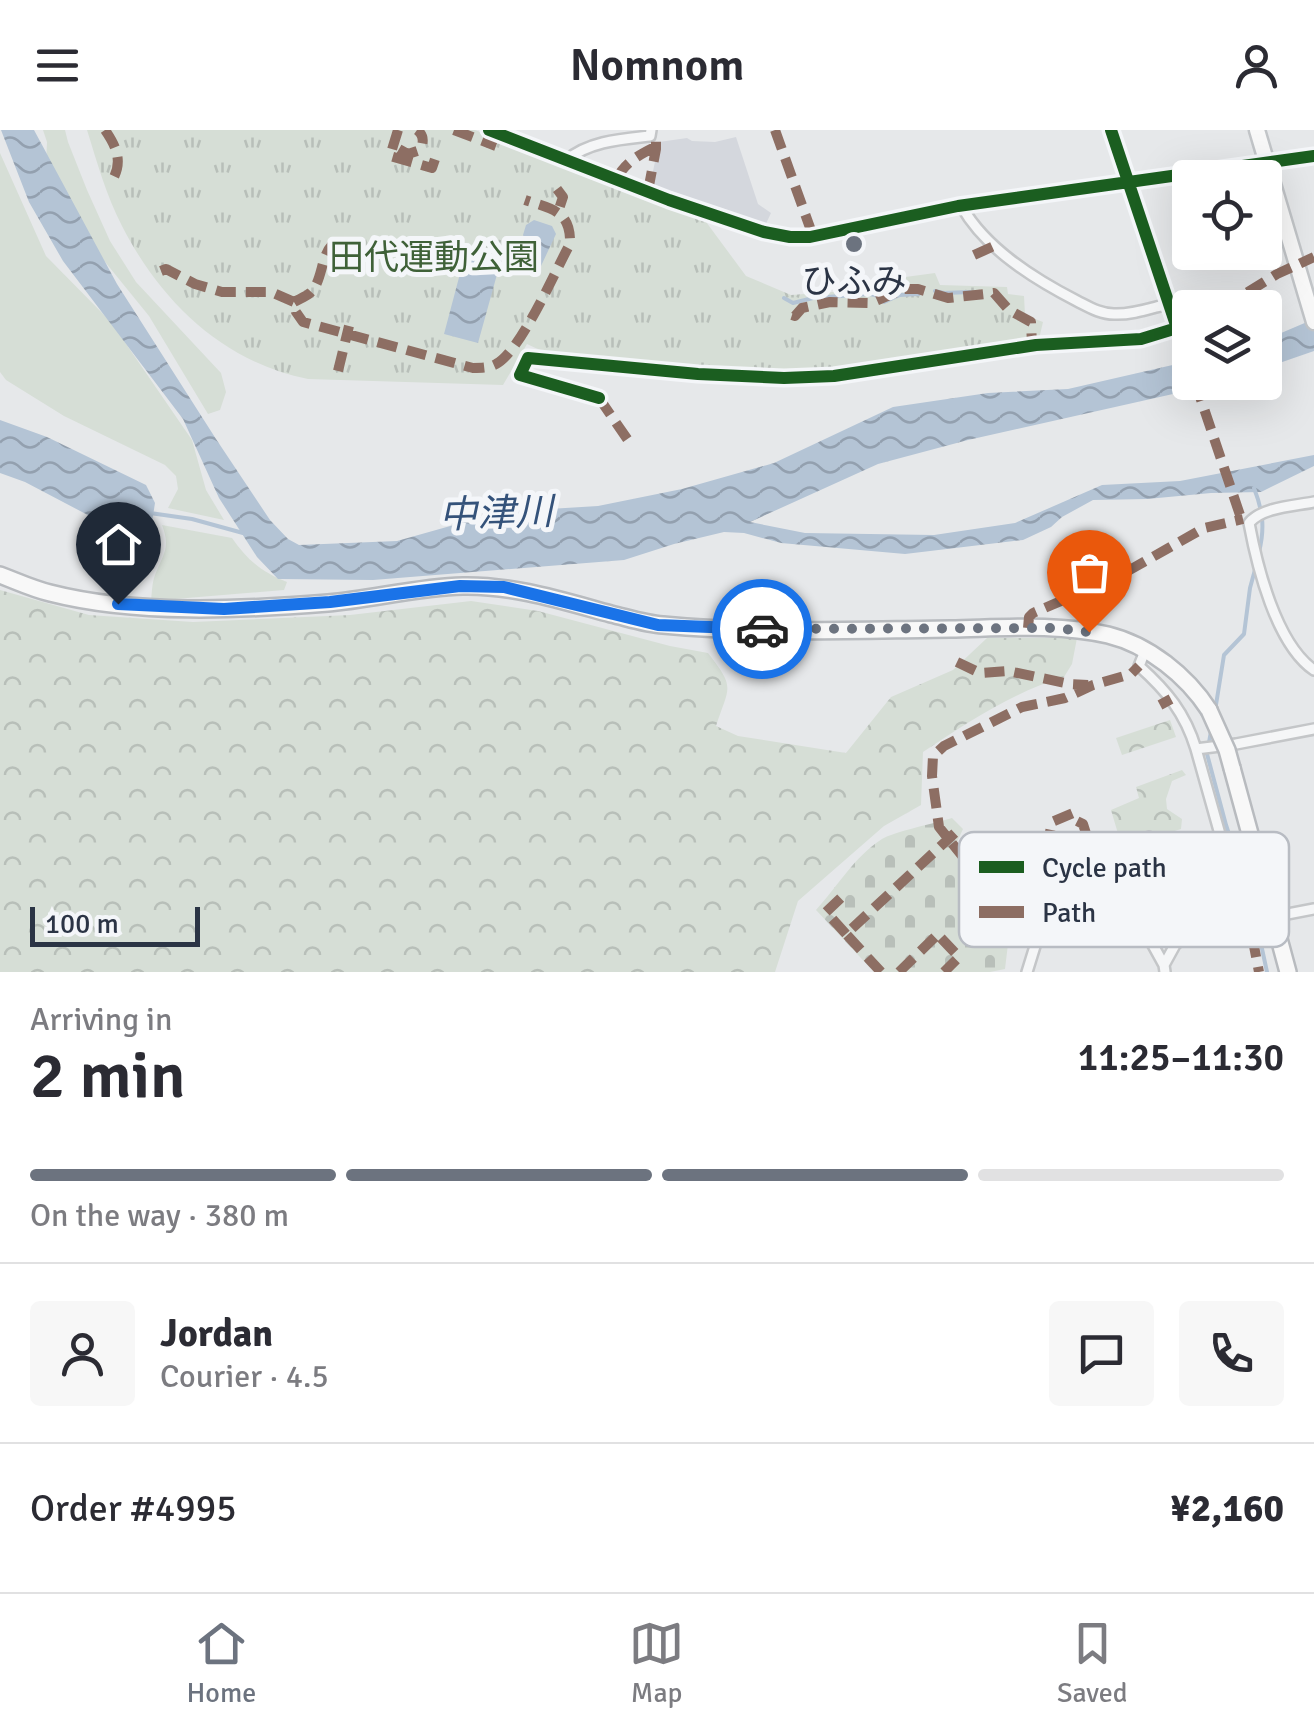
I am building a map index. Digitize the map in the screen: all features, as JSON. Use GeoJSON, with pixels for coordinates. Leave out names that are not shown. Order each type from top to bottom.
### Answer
{"type":"FeatureCollection","features":[{"type":"Feature","properties":{"kind":"highway"},"geometry":{"type":"LineString","coordinates":[[0,576],[90,601],[224,609],[330,602],[460,586],[504,587],[658,625],[730,629],[1054,628],[1112,636],[1145,651],[1196,690],[1227,750],[1246,832]]}},
{"type":"Feature","properties":{"kind":"highway"},"geometry":{"type":"LineString","coordinates":[[1277,947],[1288,972]]}},
{"type":"Feature","properties":{"kind":"main road"},"geometry":{"type":"LineString","coordinates":[[1257,130],[1266,160]]}},
{"type":"Feature","properties":{"kind":"main road"},"geometry":{"type":"LineString","coordinates":[[1282,214],[1314,322]]}},
{"type":"Feature","properties":{"kind":"street"},"geometry":{"type":"LineString","coordinates":[[489,130],[669,200],[790,237],[962,207],[1172,180]]}},
{"type":"Feature","properties":{"kind":"street"},"geometry":{"type":"LineString","coordinates":[[567,160],[591,147],[650,136],[650,130]]}},
{"type":"Feature","properties":{"kind":"street"},"geometry":{"type":"LineString","coordinates":[[599,398],[520,375],[528,358],[698,374],[834,376],[1032,345],[1141,339],[1177,328],[1111,130]]}},
{"type":"Feature","properties":{"kind":"street"},"geometry":{"type":"LineString","coordinates":[[1282,166],[1314,156]]}},
{"type":"Feature","properties":{"kind":"street"},"geometry":{"type":"LineString","coordinates":[[962,207],[994,246],[1050,288],[1100,312],[1133,312],[1168,304]]}},
{"type":"Feature","properties":{"kind":"street"},"geometry":{"type":"LineString","coordinates":[[1314,502],[1253,517],[1249,523],[1270,604],[1282,630],[1314,670]]}},
{"type":"Feature","properties":{"kind":"street"},"geometry":{"type":"LineString","coordinates":[[1145,651],[1139,666],[1179,709],[1198,748],[1220,832]]}},
{"type":"Feature","properties":{"kind":"street"},"geometry":{"type":"LineString","coordinates":[[1198,748],[1314,729]]}},
{"type":"Feature","properties":{"kind":"street"},"geometry":{"type":"LineString","coordinates":[[1289,913],[1314,909]]}},
{"type":"Feature","properties":{"kind":"street"},"geometry":{"type":"LineString","coordinates":[[1027,972],[1035,947]]}},
{"type":"Feature","properties":{"kind":"shaded area"},"geometry":{"type":"Polygon","coordinates":[[[736,137],[758,204],[771,213],[764,228],[650,186],[659,142],[687,138],[715,142],[736,137]]]}},
{"type":"Feature","properties":{"kind":"green space"},"geometry":{"type":"Polygon","coordinates":[[[43,130],[65,130],[110,241],[136,282],[221,373],[226,392],[220,410],[208,414],[149,316],[84,236],[46,164],[43,130]]]}},
{"type":"Feature","properties":{"kind":"green space","name":"田代運動公園"},"geometry":{"type":"Polygon","coordinates":[[[87,130],[475,130],[690,212],[698,211],[746,276],[791,295],[899,287],[898,278],[935,273],[940,285],[1007,287],[1008,294],[1024,296],[1025,315],[1043,322],[1039,339],[815,372],[608,363],[564,357],[527,344],[503,385],[308,379],[249,359],[198,325],[176,303],[156,280],[122,226],[87,130]]]}},
{"type":"Feature","properties":{"kind":"green space"},"geometry":{"type":"Polygon","coordinates":[[[0,153],[46,256],[111,322],[192,440],[206,490],[224,520],[168,508],[178,489],[176,476],[165,465],[64,416],[6,380],[0,372],[0,153]]]}},
{"type":"Feature","properties":{"kind":"green space"},"geometry":{"type":"Polygon","coordinates":[[[162,525],[232,538],[256,565],[287,582],[284,590],[151,601],[154,578],[166,545],[162,525]]]}},
{"type":"Feature","properties":{"kind":"green space"},"geometry":{"type":"Polygon","coordinates":[[[0,590],[89,615],[193,622],[350,615],[471,601],[538,611],[708,653],[723,674],[727,688],[716,726],[738,736],[846,753],[891,697],[953,670],[987,638],[1077,638],[1072,664],[1064,677],[1009,700],[923,752],[921,805],[884,826],[798,901],[775,972],[0,972],[0,590]]]}},
{"type":"Feature","properties":{"kind":"green space"},"geometry":{"type":"Polygon","coordinates":[[[1170,720],[1176,737],[1122,755],[1116,738],[1170,720]]]}},
{"type":"Feature","properties":{"kind":"green space"},"geometry":{"type":"Polygon","coordinates":[[[1182,770],[1186,775],[1172,781],[1166,799],[1167,809],[1182,819],[1181,829],[1118,832],[1111,810],[1139,798],[1136,787],[1182,770]]]}},
{"type":"Feature","properties":{"kind":"green space"},"geometry":{"type":"Polygon","coordinates":[[[952,818],[963,829],[956,844],[959,947],[1008,947],[1005,969],[874,972],[816,910],[872,846],[905,831],[952,818]]]}},
{"type":"Feature","properties":{"kind":"water"},"geometry":{"type":"Polygon","coordinates":[[[1,130],[34,130],[117,284],[270,520],[299,545],[397,541],[500,512],[598,506],[682,489],[774,463],[893,407],[988,393],[1068,389],[1172,365],[1172,394],[878,464],[750,522],[805,533],[934,535],[1015,523],[1102,485],[1180,481],[1314,455],[1314,466],[1261,492],[1093,500],[1023,540],[905,554],[781,543],[724,532],[624,560],[373,580],[278,579],[257,557],[219,498],[183,419],[63,261],[29,202],[1,130]]]}},
{"type":"Feature","properties":{"kind":"water"},"geometry":{"type":"Polygon","coordinates":[[[534,220],[552,226],[556,234],[541,266],[532,268],[526,257],[533,247],[523,235],[526,225],[534,220]]]}},
{"type":"Feature","properties":{"kind":"water"},"geometry":{"type":"Polygon","coordinates":[[[466,251],[501,260],[478,343],[444,334],[466,251]]]}},
{"type":"Feature","properties":{"kind":"water"},"geometry":{"type":"Polygon","coordinates":[[[1314,319],[1314,351],[1282,362],[1282,333],[1314,319]]]}},
{"type":"Feature","properties":{"kind":"water"},"geometry":{"type":"Polygon","coordinates":[[[0,420],[47,437],[146,485],[155,503],[152,522],[122,533],[0,473],[0,420]]]}},
{"type":"Feature","properties":{"kind":"waterway"},"geometry":{"type":"LineString","coordinates":[[784,298],[793,303],[869,294],[884,302],[900,295],[919,294],[922,288]]}},
{"type":"Feature","properties":{"kind":"waterway"},"geometry":{"type":"LineString","coordinates":[[935,291],[970,292]]}},
{"type":"Feature","properties":{"kind":"waterway"},"geometry":{"type":"LineString","coordinates":[[1254,488],[1262,520],[1259,552]]}},
{"type":"Feature","properties":{"kind":"waterway"},"geometry":{"type":"LineString","coordinates":[[150,513],[243,533]]}},
{"type":"Feature","properties":{"kind":"waterway"},"geometry":{"type":"LineString","coordinates":[[1215,711],[1224,655],[1244,634],[1256,566]]}},
{"type":"Feature","properties":{"kind":"waterway"},"geometry":{"type":"LineString","coordinates":[[1211,731],[1207,754],[1228,832]]}},
{"type":"Feature","properties":{"kind":"waterway"},"geometry":{"type":"LineString","coordinates":[[1262,947],[1267,972]]}},
{"type":"Feature","properties":{"kind":"marked path"},"geometry":{"type":"LineString","coordinates":[[105,130],[117,154],[113,179]]}},
{"type":"Feature","properties":{"kind":"marked path"},"geometry":{"type":"LineString","coordinates":[[398,130],[390,156],[432,168],[437,153]]}},
{"type":"Feature","properties":{"kind":"marked path"},"geometry":{"type":"LineString","coordinates":[[399,149],[408,154],[420,150],[423,139],[417,130]]}},
{"type":"Feature","properties":{"kind":"marked path"},"geometry":{"type":"LineString","coordinates":[[454,130],[496,146]]}},
{"type":"Feature","properties":{"kind":"marked path"},"geometry":{"type":"LineString","coordinates":[[775,130],[813,236]]}},
{"type":"Feature","properties":{"kind":"marked path"},"geometry":{"type":"LineString","coordinates":[[648,191],[656,138]]}},
{"type":"Feature","properties":{"kind":"marked path"},"geometry":{"type":"LineString","coordinates":[[617,179],[628,164],[655,147]]}},
{"type":"Feature","properties":{"kind":"marked path"},"geometry":{"type":"LineString","coordinates":[[557,189],[563,197],[558,212]]}},
{"type":"Feature","properties":{"kind":"marked path"},"geometry":{"type":"LineString","coordinates":[[161,271],[166,269],[222,292],[271,292],[294,302],[303,322],[473,368],[488,367],[516,344],[570,244],[567,224],[558,213],[525,200]]}},
{"type":"Feature","properties":{"kind":"marked path"},"geometry":{"type":"LineString","coordinates":[[294,302],[314,288],[332,245]]}},
{"type":"Feature","properties":{"kind":"marked path"},"geometry":{"type":"LineString","coordinates":[[974,255],[994,246]]}},
{"type":"Feature","properties":{"kind":"marked path"},"geometry":{"type":"LineString","coordinates":[[1251,290],[1314,257]]}},
{"type":"Feature","properties":{"kind":"marked path"},"geometry":{"type":"LineString","coordinates":[[792,315],[802,308],[830,302],[871,303],[904,289],[948,298],[994,293],[1009,310],[1031,322],[1032,345]]}},
{"type":"Feature","properties":{"kind":"marked path"},"geometry":{"type":"LineString","coordinates":[[338,371],[349,326]]}},
{"type":"Feature","properties":{"kind":"marked path"},"geometry":{"type":"LineString","coordinates":[[599,398],[632,446]]}},
{"type":"Feature","properties":{"kind":"marked path"},"geometry":{"type":"LineString","coordinates":[[1201,400],[1241,518]]}},
{"type":"Feature","properties":{"kind":"marked path"},"geometry":{"type":"LineString","coordinates":[[1028,628],[1033,613],[1119,576],[1204,528],[1243,519]]}},
{"type":"Feature","properties":{"kind":"marked path"},"geometry":{"type":"LineString","coordinates":[[957,662],[980,673],[1008,671],[1088,685]]}},
{"type":"Feature","properties":{"kind":"marked path"},"geometry":{"type":"LineString","coordinates":[[959,852],[939,827],[933,756],[944,746],[1022,707],[1065,698],[1131,674],[1139,666]]}},
{"type":"Feature","properties":{"kind":"marked path"},"geometry":{"type":"LineString","coordinates":[[1160,705],[1171,699]]}},
{"type":"Feature","properties":{"kind":"marked path"},"geometry":{"type":"LineString","coordinates":[[1050,832],[1052,822],[1073,813],[1086,832]]}},
{"type":"Feature","properties":{"kind":"marked path"},"geometry":{"type":"LineString","coordinates":[[881,972],[846,934],[958,830]]}},
{"type":"Feature","properties":{"kind":"marked path"},"geometry":{"type":"LineString","coordinates":[[846,934],[826,912],[847,892]]}},
{"type":"Feature","properties":{"kind":"marked path"},"geometry":{"type":"LineString","coordinates":[[899,972],[936,936]]}},
{"type":"Feature","properties":{"kind":"marked path"},"geometry":{"type":"LineString","coordinates":[[941,938],[959,957],[944,972]]}},
{"type":"Feature","properties":{"kind":"marked path"},"geometry":{"type":"LineString","coordinates":[[1254,947],[1259,972]]}},
{"type":"Feature","properties":{"kind":"cycle path"},"geometry":{"type":"LineString","coordinates":[[489,130],[669,200],[790,237],[810,237],[958,206],[1314,156]]}},
{"type":"Feature","properties":{"kind":"cycle path"},"geometry":{"type":"LineString","coordinates":[[599,398],[520,375],[528,358],[698,374],[834,376],[1036,345],[1141,339],[1177,328],[1111,130]]}},
{"type":"Feature","properties":{"kind":"way so far"},"geometry":{"type":"LineString","coordinates":[[762,629],[1054,628],[1089,632]]}},
{"type":"Feature","properties":{"kind":"place","name":"ひふみ"},"geometry":{"type":"Point","coordinates":[854,244]}},
{"type":"Feature","properties":{"kind":"route"},"geometry":{"type":"LineString","coordinates":[[118,604],[224,609],[330,602],[460,586],[504,587],[658,625],[762,629]]}},
{"type":"Feature","properties":{"kind":"water label","name":"中津川"},"geometry":{"type":"Point","coordinates":[496,513]}}]}
